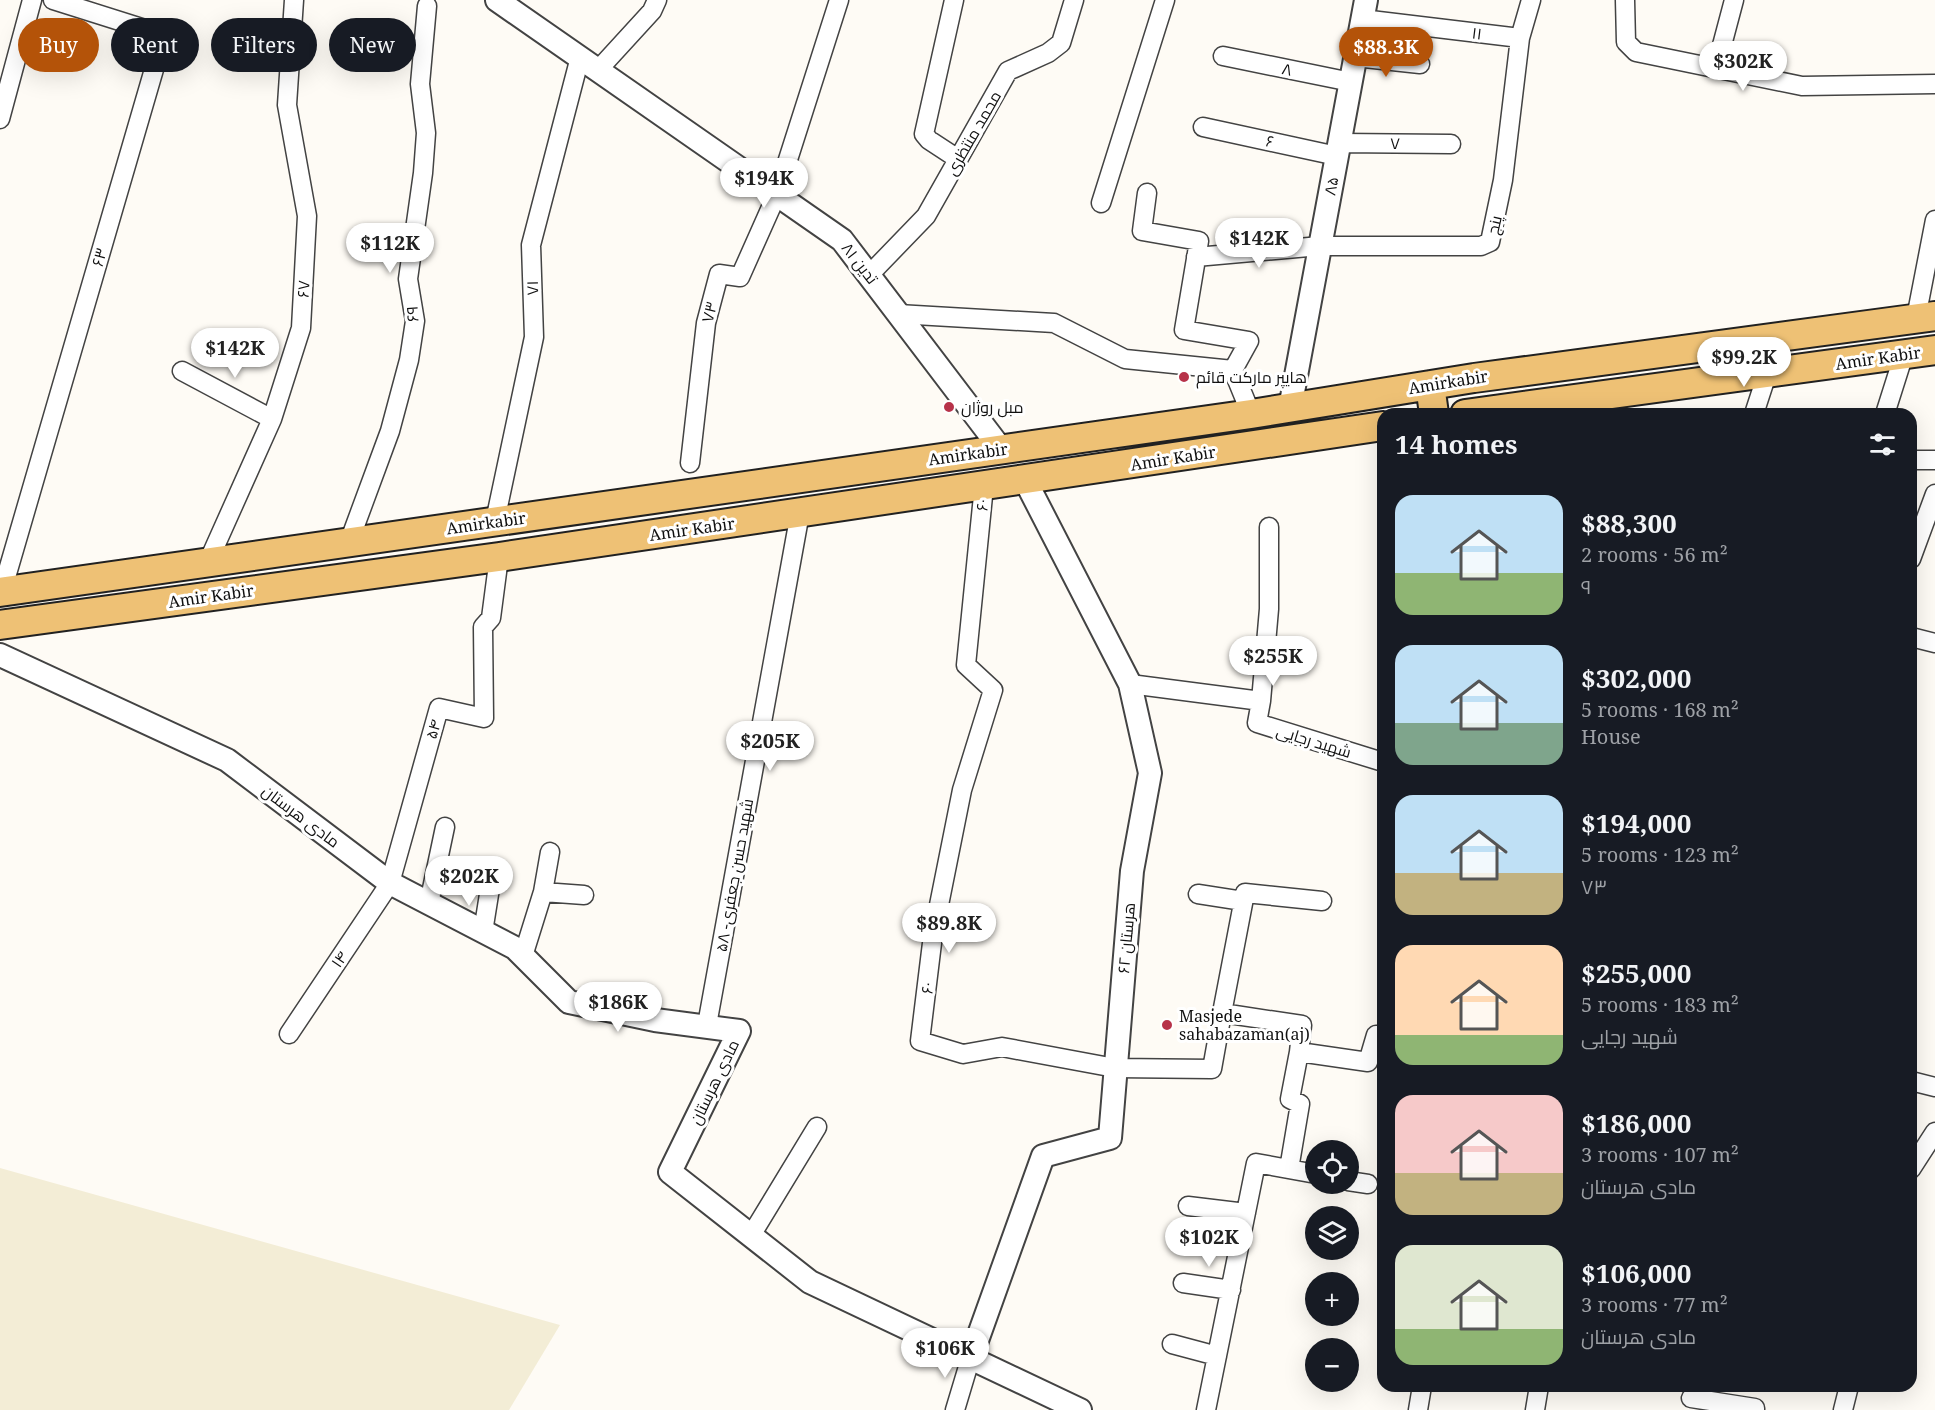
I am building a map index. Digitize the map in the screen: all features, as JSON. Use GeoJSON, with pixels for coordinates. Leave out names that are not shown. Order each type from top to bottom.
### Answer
{"type":"FeatureCollection","features":[{"type":"Feature","properties":{"kind":"main road","name":"Amirkabir"},"geometry":{"type":"LineString","coordinates":[[1,592],[1251,414],[1474,378],[1926,317]]}},
{"type":"Feature","properties":{"kind":"main road","name":"Amir Kabir"},"geometry":{"type":"LineString","coordinates":[[1542,408],[1935,350]]}},
{"type":"Feature","properties":{"kind":"main road"},"geometry":{"type":"LineString","coordinates":[[1471,408],[1474,378]]}},
{"type":"Feature","properties":{"kind":"main road"},"geometry":{"type":"LineString","coordinates":[[1431,385],[1433,408]]}},
{"type":"Feature","properties":{"kind":"main road","name":"Amir Kabir"},"geometry":{"type":"LineString","coordinates":[[0,625],[498,557],[1377,427]]}},
{"type":"Feature","properties":{"kind":"main road"},"geometry":{"type":"LineString","coordinates":[[132,573],[138,606]]}},
{"type":"Feature","properties":{"kind":"street"},"geometry":{"type":"LineString","coordinates":[[0,119],[32,0]]}},
{"type":"Feature","properties":{"kind":"street","name":"۶۳"},"geometry":{"type":"LineString","coordinates":[[1,592],[164,35],[53,0]]}},
{"type":"Feature","properties":{"kind":"street","name":"۶۷"},"geometry":{"type":"LineString","coordinates":[[208,562],[272,419],[301,328],[307,216],[287,105],[294,0]]}},
{"type":"Feature","properties":{"kind":"street","name":"تدین ۸۱"},"geometry":{"type":"LineString","coordinates":[[497,0],[842,240],[1001,449]]}},
{"type":"Feature","properties":{"kind":"street","name":"۷۱"},"geometry":{"type":"LineString","coordinates":[[495,521],[534,337],[531,245],[589,64],[652,11],[657,0]]}},
{"type":"Feature","properties":{"kind":"street"},"geometry":{"type":"LineString","coordinates":[[777,194],[839,0]]}},
{"type":"Feature","properties":{"kind":"street"},"geometry":{"type":"LineString","coordinates":[[954,0],[924,134],[929,140],[958,159]]}},
{"type":"Feature","properties":{"kind":"street","name":"محمد منتظری"},"geometry":{"type":"LineString","coordinates":[[869,275],[926,216],[1008,71],[1048,53],[1061,43],[1074,0]]}},
{"type":"Feature","properties":{"kind":"street"},"geometry":{"type":"LineString","coordinates":[[1101,203],[1165,0]]}},
{"type":"Feature","properties":{"kind":"street"},"geometry":{"type":"LineString","coordinates":[[1520,38],[1531,0]]}},
{"type":"Feature","properties":{"kind":"street"},"geometry":{"type":"LineString","coordinates":[[1625,0],[1626,42],[1636,52],[1802,86],[1935,84]]}},
{"type":"Feature","properties":{"kind":"street"},"geometry":{"type":"LineString","coordinates":[[1716,68],[1734,0]]}},
{"type":"Feature","properties":{"kind":"street","name":"۶۹"},"geometry":{"type":"LineString","coordinates":[[349,542],[390,431],[415,321],[408,279],[423,173],[426,133],[420,84],[427,6]]}},
{"type":"Feature","properties":{"kind":"street","name":"۱۱"},"geometry":{"type":"LineString","coordinates":[[1364,9],[1520,38]]}},
{"type":"Feature","properties":{"kind":"street","name":"۸۵"},"geometry":{"type":"LineString","coordinates":[[1290,408],[1364,9]]}},
{"type":"Feature","properties":{"kind":"street","name":"پنج"},"geometry":{"type":"LineString","coordinates":[[1320,246],[1482,246],[1490,242],[1503,180],[1520,38]]}},
{"type":"Feature","properties":{"kind":"street","name":"۸"},"geometry":{"type":"LineString","coordinates":[[1223,56],[1351,82]]}},
{"type":"Feature","properties":{"kind":"street"},"geometry":{"type":"LineString","coordinates":[[1355,57],[1420,64]]}},
{"type":"Feature","properties":{"kind":"street","name":"۶"},"geometry":{"type":"LineString","coordinates":[[1203,127],[1338,149]]}},
{"type":"Feature","properties":{"kind":"street","name":"۷"},"geometry":{"type":"LineString","coordinates":[[1338,149],[1450,144]]}},
{"type":"Feature","properties":{"kind":"street"},"geometry":{"type":"LineString","coordinates":[[1147,193],[1142,231],[1198,242],[1184,330],[1249,341],[1233,370]]}},
{"type":"Feature","properties":{"kind":"street","name":"۷۳"},"geometry":{"type":"LineString","coordinates":[[690,463],[706,323],[719,274],[740,277],[777,194]]}},
{"type":"Feature","properties":{"kind":"street"},"geometry":{"type":"LineString","coordinates":[[1926,317],[1935,220]]}},
{"type":"Feature","properties":{"kind":"street"},"geometry":{"type":"LineString","coordinates":[[1196,257],[1320,246]]}},
{"type":"Feature","properties":{"kind":"street"},"geometry":{"type":"LineString","coordinates":[[898,314],[1054,323],[1125,358],[1233,370]]}},
{"type":"Feature","properties":{"kind":"street"},"geometry":{"type":"LineString","coordinates":[[1887,408],[1904,354]]}},
{"type":"Feature","properties":{"kind":"street"},"geometry":{"type":"LineString","coordinates":[[1233,370],[1251,414]]}},
{"type":"Feature","properties":{"kind":"street"},"geometry":{"type":"LineString","coordinates":[[182,371],[272,419]]}},
{"type":"Feature","properties":{"kind":"street"},"geometry":{"type":"LineString","coordinates":[[1756,408],[1767,374]]}},
{"type":"Feature","properties":{"kind":"street"},"geometry":{"type":"LineString","coordinates":[[1917,460],[1935,460]]}},
{"type":"Feature","properties":{"kind":"street","name":"هرستان ۶۲"},"geometry":{"type":"LineString","coordinates":[[970,1360],[1042,1156],[1110,1138],[1132,871],[1150,773],[1130,684],[1025,480]]}},
{"type":"Feature","properties":{"kind":"street","name":"۶۰"},"geometry":{"type":"LineString","coordinates":[[984,486],[966,665],[993,690],[962,790],[933,934],[920,1041],[963,1054],[1002,1047],[1115,1068],[1212,1069],[1222,1013]]}},
{"type":"Feature","properties":{"kind":"street"},"geometry":{"type":"LineString","coordinates":[[1917,543],[1935,494]]}},
{"type":"Feature","properties":{"kind":"street","name":"شهید حسن جعفری- ۵۸"},"geometry":{"type":"LineString","coordinates":[[707,1025],[800,513]]}},
{"type":"Feature","properties":{"kind":"street"},"geometry":{"type":"LineString","coordinates":[[1130,684],[1262,701],[1269,609],[1269,527]]}},
{"type":"Feature","properties":{"kind":"street","name":"۵۴"},"geometry":{"type":"LineString","coordinates":[[390,883],[440,708],[484,718],[483,627],[491,618],[498,557]]}},
{"type":"Feature","properties":{"kind":"street"},"geometry":{"type":"LineString","coordinates":[[1917,638],[1935,643]]}},
{"type":"Feature","properties":{"kind":"street","name":"مادی هرستان"},"geometry":{"type":"LineString","coordinates":[[0,655],[227,760],[390,883],[515,948],[569,1002],[655,1020],[739,1031],[669,1172],[752,1234],[810,1282],[970,1360],[1080,1410]]}},
{"type":"Feature","properties":{"kind":"street","name":"شهید رجایی"},"geometry":{"type":"LineString","coordinates":[[1262,701],[1257,723],[1377,760]]}},
{"type":"Feature","properties":{"kind":"street"},"geometry":{"type":"LineString","coordinates":[[429,903],[445,827]]}},
{"type":"Feature","properties":{"kind":"street"},"geometry":{"type":"LineString","coordinates":[[523,956],[543,892],[550,852]]}},
{"type":"Feature","properties":{"kind":"street","name":"۱۴"},"geometry":{"type":"LineString","coordinates":[[289,1034],[390,883]]}},
{"type":"Feature","properties":{"kind":"street"},"geometry":{"type":"LineString","coordinates":[[483,932],[490,888]]}},
{"type":"Feature","properties":{"kind":"street"},"geometry":{"type":"LineString","coordinates":[[543,892],[584,895]]}},
{"type":"Feature","properties":{"kind":"street"},"geometry":{"type":"LineString","coordinates":[[1289,1169],[1300,1104],[1290,1098],[1302,1025],[1222,1013],[1245,893],[1322,901]]}},
{"type":"Feature","properties":{"kind":"street"},"geometry":{"type":"LineString","coordinates":[[1198,894],[1243,901]]}},
{"type":"Feature","properties":{"kind":"street"},"geometry":{"type":"LineString","coordinates":[[1299,1052],[1368,1062],[1377,1035]]}},
{"type":"Feature","properties":{"kind":"street"},"geometry":{"type":"LineString","coordinates":[[1917,1083],[1935,1087]]}},
{"type":"Feature","properties":{"kind":"street"},"geometry":{"type":"LineString","coordinates":[[752,1234],[817,1127]]}},
{"type":"Feature","properties":{"kind":"street"},"geometry":{"type":"LineString","coordinates":[[1917,1160],[1935,1132]]}},
{"type":"Feature","properties":{"kind":"street"},"geometry":{"type":"LineString","coordinates":[[1206,1410],[1256,1163],[1305,1172]]}},
{"type":"Feature","properties":{"kind":"street"},"geometry":{"type":"LineString","coordinates":[[1359,1182],[1368,1184]]}},
{"type":"Feature","properties":{"kind":"street"},"geometry":{"type":"LineString","coordinates":[[1188,1206],[1246,1213]]}},
{"type":"Feature","properties":{"kind":"street"},"geometry":{"type":"LineString","coordinates":[[1183,1283],[1231,1290]]}},
{"type":"Feature","properties":{"kind":"street"},"geometry":{"type":"LineString","coordinates":[[1172,1344],[1217,1356]]}},
{"type":"Feature","properties":{"kind":"street"},"geometry":{"type":"LineString","coordinates":[[955,1410],[970,1360]]}},
{"type":"Feature","properties":{"kind":"street"},"geometry":{"type":"LineString","coordinates":[[1418,1410],[1421,1392]]}},
{"type":"Feature","properties":{"kind":"street"},"geometry":{"type":"LineString","coordinates":[[1535,1410],[1538,1392]]}},
{"type":"Feature","properties":{"kind":"street"},"geometry":{"type":"LineString","coordinates":[[1843,1410],[1848,1392]]}},
{"type":"Feature","properties":{"kind":"street"},"geometry":{"type":"LineString","coordinates":[[1691,1398],[1755,1408],[1755,1410]]}},
{"type":"Feature","properties":{"kind":"shaded area"},"geometry":{"type":"Polygon","coordinates":[[[0,1168],[560,1325],[509,1410],[0,1410],[0,1168]]]}},
{"type":"Feature","properties":{"kind":"place","name":"هایپر مارکت قائم"},"geometry":{"type":"Point","coordinates":[1184,377]}},
{"type":"Feature","properties":{"kind":"place","name":"مبل روژان"},"geometry":{"type":"Point","coordinates":[949,407]}},
{"type":"Feature","properties":{"kind":"place","name":"Masjede sahabazaman(aj)"},"geometry":{"type":"Point","coordinates":[1167,1025]}}]}
